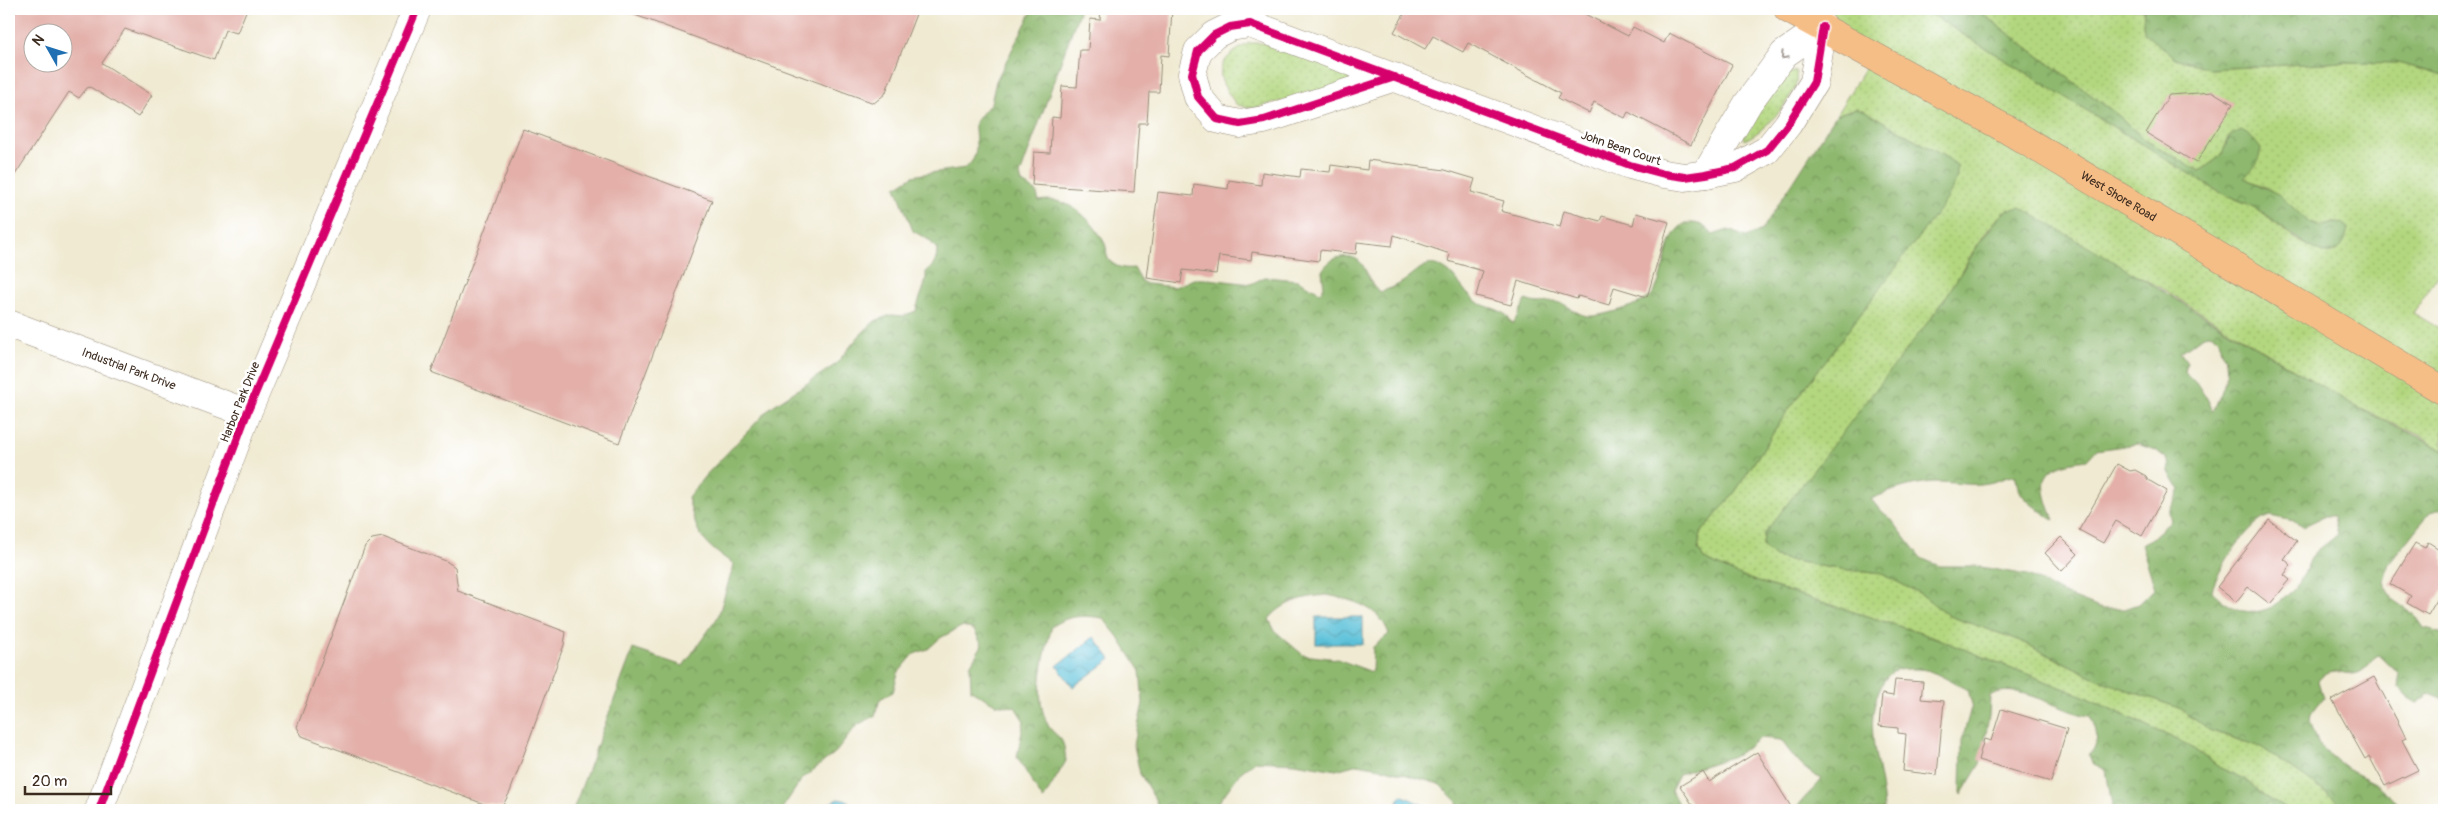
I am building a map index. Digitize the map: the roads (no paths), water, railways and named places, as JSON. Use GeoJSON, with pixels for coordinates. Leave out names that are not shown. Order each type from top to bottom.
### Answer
{"type":"FeatureCollection","features":[{"type":"Feature","properties":{"kind":"main road","name":"West Shore Road"},"geometry":{"type":"LineString","coordinates":[[1788,9],[2006,129],[2444,391]]}},
{"type":"Feature","properties":{"kind":"street","name":"Harbor Park Drive"},"geometry":{"type":"LineString","coordinates":[[99,810],[247,413],[394,59],[417,9]]}},
{"type":"Feature","properties":{"kind":"street","name":"John Bean Court"},"geometry":{"type":"LineString","coordinates":[[1395,77],[1264,120],[1240,124],[1217,119],[1198,98],[1192,74],[1198,51],[1214,35],[1230,27],[1250,24],[1395,77],[1630,165],[1664,174],[1685,176],[1735,168],[1766,150],[1788,124],[1814,82],[1823,27]]}},
{"type":"Feature","properties":{"kind":"street"},"geometry":{"type":"LineString","coordinates":[[1706,174],[1748,103],[1784,54],[1823,27]]}},
{"type":"Feature","properties":{"kind":"street","name":"Industrial Park Drive"},"geometry":{"type":"LineString","coordinates":[[9,324],[247,413]]}},
{"type":"Feature","properties":{"kind":"water"},"geometry":{"type":"Polygon","coordinates":[[[1316,617],[1363,617],[1363,644],[1316,644],[1316,617]]]}},
{"type":"Feature","properties":{"kind":"water"},"geometry":{"type":"Polygon","coordinates":[[[1094,637],[1111,659],[1073,687],[1057,666],[1094,637]]]}},
{"type":"Feature","properties":{"kind":"water"},"geometry":{"type":"Polygon","coordinates":[[[1401,795],[1425,806],[1423,810],[1394,810],[1401,795]]]}},
{"type":"Feature","properties":{"kind":"water"},"geometry":{"type":"Polygon","coordinates":[[[838,799],[848,801],[855,810],[823,810],[828,804],[838,799]]]}}]}
